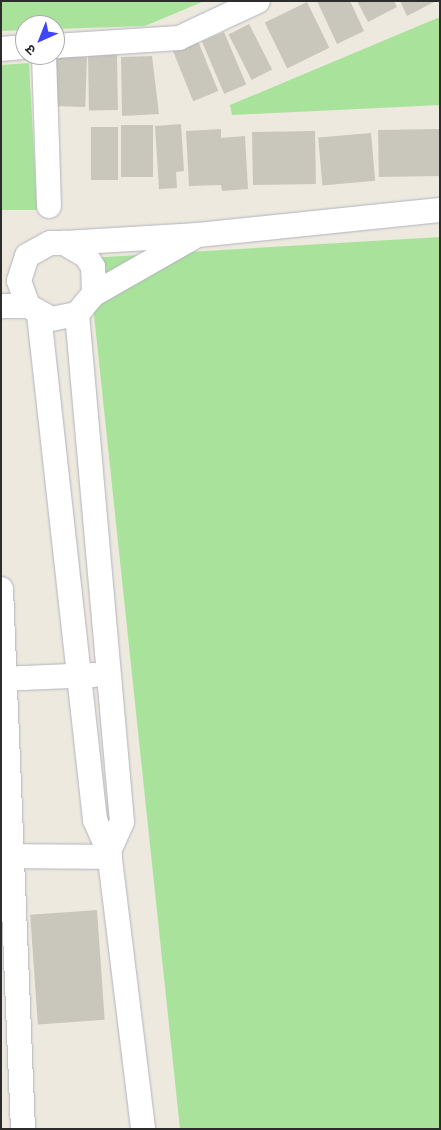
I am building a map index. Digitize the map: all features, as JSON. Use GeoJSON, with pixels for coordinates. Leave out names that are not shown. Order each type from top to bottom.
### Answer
{"type":"FeatureCollection","features":[{"type":"Feature","properties":{"kind":"street"},"geometry":{"type":"LineString","coordinates":[[65,45],[179,38],[258,1]]}},
{"type":"Feature","properties":{"kind":"street"},"geometry":{"type":"LineString","coordinates":[[1,48],[15,47]]}},
{"type":"Feature","properties":{"kind":"street"},"geometry":{"type":"LineString","coordinates":[[44,65],[49,206]]}},
{"type":"Feature","properties":{"kind":"street"},"geometry":{"type":"LineString","coordinates":[[143,1129],[109,854],[95,820],[79,674],[33,310],[21,294],[11,268],[38,248],[64,243],[198,234],[440,210]]}},
{"type":"Feature","properties":{"kind":"street"},"geometry":{"type":"LineString","coordinates":[[1,306],[33,310],[64,319],[77,314],[94,294],[198,234]]}},
{"type":"Feature","properties":{"kind":"street"},"geometry":{"type":"LineString","coordinates":[[64,243],[81,252],[94,267],[94,294]]}},
{"type":"Feature","properties":{"kind":"street"},"geometry":{"type":"LineString","coordinates":[[77,314],[122,822],[109,854]]}},
{"type":"Feature","properties":{"kind":"street"},"geometry":{"type":"LineString","coordinates":[[1,589],[11,1065],[23,1129]]}},
{"type":"Feature","properties":{"kind":"street"},"geometry":{"type":"LineString","coordinates":[[4,679],[79,674],[109,676]]}},
{"type":"Feature","properties":{"kind":"street"},"geometry":{"type":"LineString","coordinates":[[6,855],[109,854]]}},
{"type":"Feature","properties":{"kind":"green space"},"geometry":{"type":"Polygon","coordinates":[[[1,1],[202,2],[145,26],[65,29],[65,15],[15,15],[15,30],[1,31],[1,1]]]}},
{"type":"Feature","properties":{"kind":"green space"},"geometry":{"type":"Polygon","coordinates":[[[440,17],[440,105],[232,115],[230,105],[440,17]]]}},
{"type":"Feature","properties":{"kind":"green space"},"geometry":{"type":"Polygon","coordinates":[[[1,65],[29,65],[37,210],[1,210],[1,65]]]}},
{"type":"Feature","properties":{"kind":"green space"},"geometry":{"type":"Polygon","coordinates":[[[440,237],[440,1129],[180,1129],[88,258],[440,237]]]}},
{"type":"Feature","properties":{"kind":"building"},"geometry":{"type":"Polygon","coordinates":[[[317,1],[350,1],[364,31],[337,44],[317,1]]]}},
{"type":"Feature","properties":{"kind":"building"},"geometry":{"type":"Polygon","coordinates":[[[357,1],[394,1],[397,7],[368,22],[357,1]]]}},
{"type":"Feature","properties":{"kind":"building"},"geometry":{"type":"Polygon","coordinates":[[[400,1],[436,1],[407,16],[400,1]]]}},
{"type":"Feature","properties":{"kind":"building"},"geometry":{"type":"Polygon","coordinates":[[[307,2],[329,48],[287,68],[265,23],[307,2]]]}},
{"type":"Feature","properties":{"kind":"building"},"geometry":{"type":"Polygon","coordinates":[[[249,24],[272,69],[252,80],[229,34],[249,24]]]}},
{"type":"Feature","properties":{"kind":"building"},"geometry":{"type":"Polygon","coordinates":[[[224,32],[246,84],[224,94],[202,41],[224,32]]]}},
{"type":"Feature","properties":{"kind":"building"},"geometry":{"type":"Polygon","coordinates":[[[198,41],[218,91],[193,101],[173,51],[198,41]]]}},
{"type":"Feature","properties":{"kind":"building"},"geometry":{"type":"Polygon","coordinates":[[[117,55],[118,110],[89,110],[88,56],[117,55]]]}},
{"type":"Feature","properties":{"kind":"building"},"geometry":{"type":"Polygon","coordinates":[[[65,56],[87,57],[85,107],[52,106],[54,65],[65,65],[65,56]]]}},
{"type":"Feature","properties":{"kind":"building"},"geometry":{"type":"Polygon","coordinates":[[[152,56],[159,114],[122,116],[121,57],[152,56]]]}},
{"type":"Feature","properties":{"kind":"building"},"geometry":{"type":"Polygon","coordinates":[[[181,124],[184,171],[176,172],[177,188],[159,189],[155,126],[181,124]]]}},
{"type":"Feature","properties":{"kind":"building"},"geometry":{"type":"Polygon","coordinates":[[[121,125],[153,125],[153,177],[121,177],[121,125]]]}},
{"type":"Feature","properties":{"kind":"building"},"geometry":{"type":"Polygon","coordinates":[[[91,127],[118,127],[118,180],[91,180],[91,127]]]}},
{"type":"Feature","properties":{"kind":"building"},"geometry":{"type":"Polygon","coordinates":[[[221,129],[221,138],[245,136],[248,189],[222,191],[221,185],[189,186],[186,131],[221,129]]]}},
{"type":"Feature","properties":{"kind":"building"},"geometry":{"type":"Polygon","coordinates":[[[439,129],[440,176],[379,177],[378,130],[439,129]]]}},
{"type":"Feature","properties":{"kind":"building"},"geometry":{"type":"Polygon","coordinates":[[[315,131],[316,184],[253,185],[252,132],[315,131]]]}},
{"type":"Feature","properties":{"kind":"building"},"geometry":{"type":"Polygon","coordinates":[[[371,133],[375,181],[322,185],[318,138],[371,133]]]}},
{"type":"Feature","properties":{"kind":"building"},"geometry":{"type":"Polygon","coordinates":[[[97,910],[105,1020],[38,1024],[30,915],[97,910]]]}}]}
